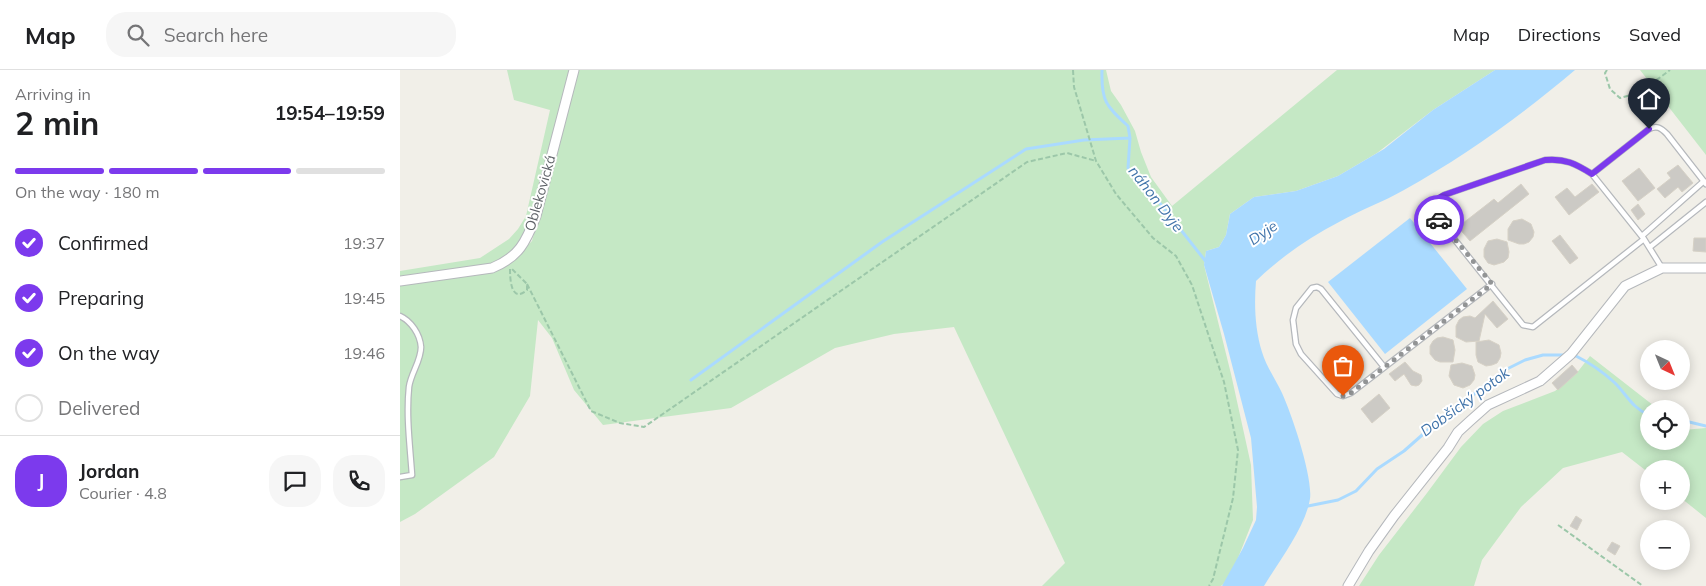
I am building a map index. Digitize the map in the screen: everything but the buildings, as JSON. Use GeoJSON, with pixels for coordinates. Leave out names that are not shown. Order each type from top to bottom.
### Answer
{"type":"FeatureCollection","features":[{"type":"Feature","properties":{"kind":"street","name":"Oblekovická"},"geometry":{"type":"LineString","coordinates":[[400,281],[492,268],[502,264],[522,246],[528,238],[536,216],[574,70]]}},
{"type":"Feature","properties":{"kind":"street"},"geometry":{"type":"LineString","coordinates":[[1348,586],[1379,537],[1448,448],[1458,432],[1488,405],[1540,381],[1571,354],[1625,286],[1662,268],[1706,268]]}},
{"type":"Feature","properties":{"kind":"lane"},"geometry":{"type":"LineString","coordinates":[[1592,174],[1654,126],[1667,134],[1705,183],[1643,238],[1533,327],[1523,325],[1431,210],[1434,202],[1444,195],[1545,160],[1559,158],[1577,164],[1592,174],[1643,238],[1650,247],[1662,268]]}},
{"type":"Feature","properties":{"kind":"lane"},"geometry":{"type":"LineString","coordinates":[[1650,247],[1706,202]]}},
{"type":"Feature","properties":{"kind":"lane"},"geometry":{"type":"LineString","coordinates":[[1384,367],[1322,288],[1312,288],[1296,308],[1293,320],[1296,344],[1302,354],[1336,394],[1343,396],[1351,393],[1492,284]]}},
{"type":"Feature","properties":{"kind":"lane"},"geometry":{"type":"LineString","coordinates":[[400,316],[406,319],[418,336],[421,348],[410,383],[407,402],[412,475],[400,476]]}},
{"type":"Feature","properties":{"kind":"path"},"geometry":{"type":"LineString","coordinates":[[1073,70],[1074,86],[1096,161],[1116,194],[1153,238],[1176,256],[1192,285],[1224,382],[1238,450],[1233,498],[1213,579],[1209,586]]}},
{"type":"Feature","properties":{"kind":"path"},"geometry":{"type":"LineString","coordinates":[[1607,70],[1605,74],[1610,89],[1620,98],[1639,93],[1670,70]]}},
{"type":"Feature","properties":{"kind":"path"},"geometry":{"type":"LineString","coordinates":[[527,284],[527,290],[523,294],[514,292],[511,287],[510,267],[527,284],[591,411],[620,423],[644,427],[1027,162],[1067,153],[1096,161]]}},
{"type":"Feature","properties":{"kind":"path"},"geometry":{"type":"LineString","coordinates":[[1558,525],[1643,586]]}},
{"type":"Feature","properties":{"kind":"green space"},"geometry":{"type":"Polygon","coordinates":[[[507,70],[569,70],[533,215],[526,233],[512,252],[487,265],[400,278],[400,271],[480,258],[509,239],[526,216],[550,110],[514,100],[507,70]]]}},
{"type":"Feature","properties":{"kind":"green space"},"geometry":{"type":"Polygon","coordinates":[[[578,70],[1106,70],[1111,91],[1135,131],[1151,177],[1172,206],[1337,70],[1495,70],[1433,110],[1377,153],[1338,176],[1296,191],[1254,197],[1230,214],[1226,235],[1219,247],[1206,251],[1204,265],[1251,465],[1253,520],[1238,558],[1234,575],[1221,586],[1042,586],[1065,563],[954,327],[894,334],[835,348],[731,408],[603,425],[574,390],[552,338],[538,320],[530,396],[494,457],[415,514],[400,522],[400,284],[492,272],[532,241],[578,70]]]}},
{"type":"Feature","properties":{"kind":"green space"},"geometry":{"type":"Polygon","coordinates":[[[1640,70],[1706,70],[1706,155],[1640,70]]]}},
{"type":"Feature","properties":{"kind":"green space"},"geometry":{"type":"Polygon","coordinates":[[[1590,356],[1646,400],[1640,400],[1640,450],[1690,450],[1690,429],[1706,428],[1706,518],[1690,505],[1690,460],[1640,460],[1640,466],[1622,452],[1563,468],[1521,507],[1482,560],[1474,586],[1359,586],[1379,555],[1461,447],[1483,424],[1503,411],[1555,391],[1576,374],[1590,356]]]}},
{"type":"Feature","properties":{"kind":"water","name":"Dyje"},"geometry":{"type":"Polygon","coordinates":[[[1495,70],[1575,70],[1514,119],[1471,149],[1404,190],[1316,235],[1295,248],[1256,281],[1255,299],[1258,335],[1264,357],[1282,393],[1296,430],[1308,476],[1310,499],[1297,533],[1264,586],[1222,586],[1256,520],[1257,507],[1251,438],[1204,265],[1206,251],[1219,247],[1226,235],[1230,214],[1254,197],[1296,191],[1338,176],[1384,149],[1433,110],[1495,70]]]}},
{"type":"Feature","properties":{"kind":"water"},"geometry":{"type":"Polygon","coordinates":[[[1410,218],[1467,289],[1385,354],[1328,282],[1410,218]]]}},
{"type":"Feature","properties":{"kind":"waterway","name":"náhon Dyje"},"geometry":{"type":"LineString","coordinates":[[1102,70],[1106,102],[1128,126],[1130,138],[1128,168],[1151,192],[1207,263]]}},
{"type":"Feature","properties":{"kind":"waterway"},"geometry":{"type":"LineString","coordinates":[[691,380],[882,242],[1026,149],[1084,140],[1130,138]]}},
{"type":"Feature","properties":{"kind":"waterway","name":"Dobšický potok"},"geometry":{"type":"LineString","coordinates":[[1303,507],[1338,500],[1356,491],[1377,469],[1404,451],[1429,429],[1505,370],[1525,360],[1543,355],[1565,355]]}},
{"type":"Feature","properties":{"kind":"waterway","name":"Dobšický potok"},"geometry":{"type":"LineString","coordinates":[[1572,355],[1606,375],[1640,410]]}},
{"type":"Feature","properties":{"kind":"waterway","name":"Dobšický potok"},"geometry":{"type":"LineString","coordinates":[[1690,422],[1706,426]]}},
{"type":"Feature","properties":{"kind":"way so far"},"geometry":{"type":"LineString","coordinates":[[1343,396],[1351,393],[1492,284],[1439,220]]}},
{"type":"Feature","properties":{"kind":"route"},"geometry":{"type":"LineString","coordinates":[[1439,220],[1431,210],[1431,206],[1444,195],[1545,160],[1559,158],[1577,164],[1592,174],[1649,129]]}}]}
